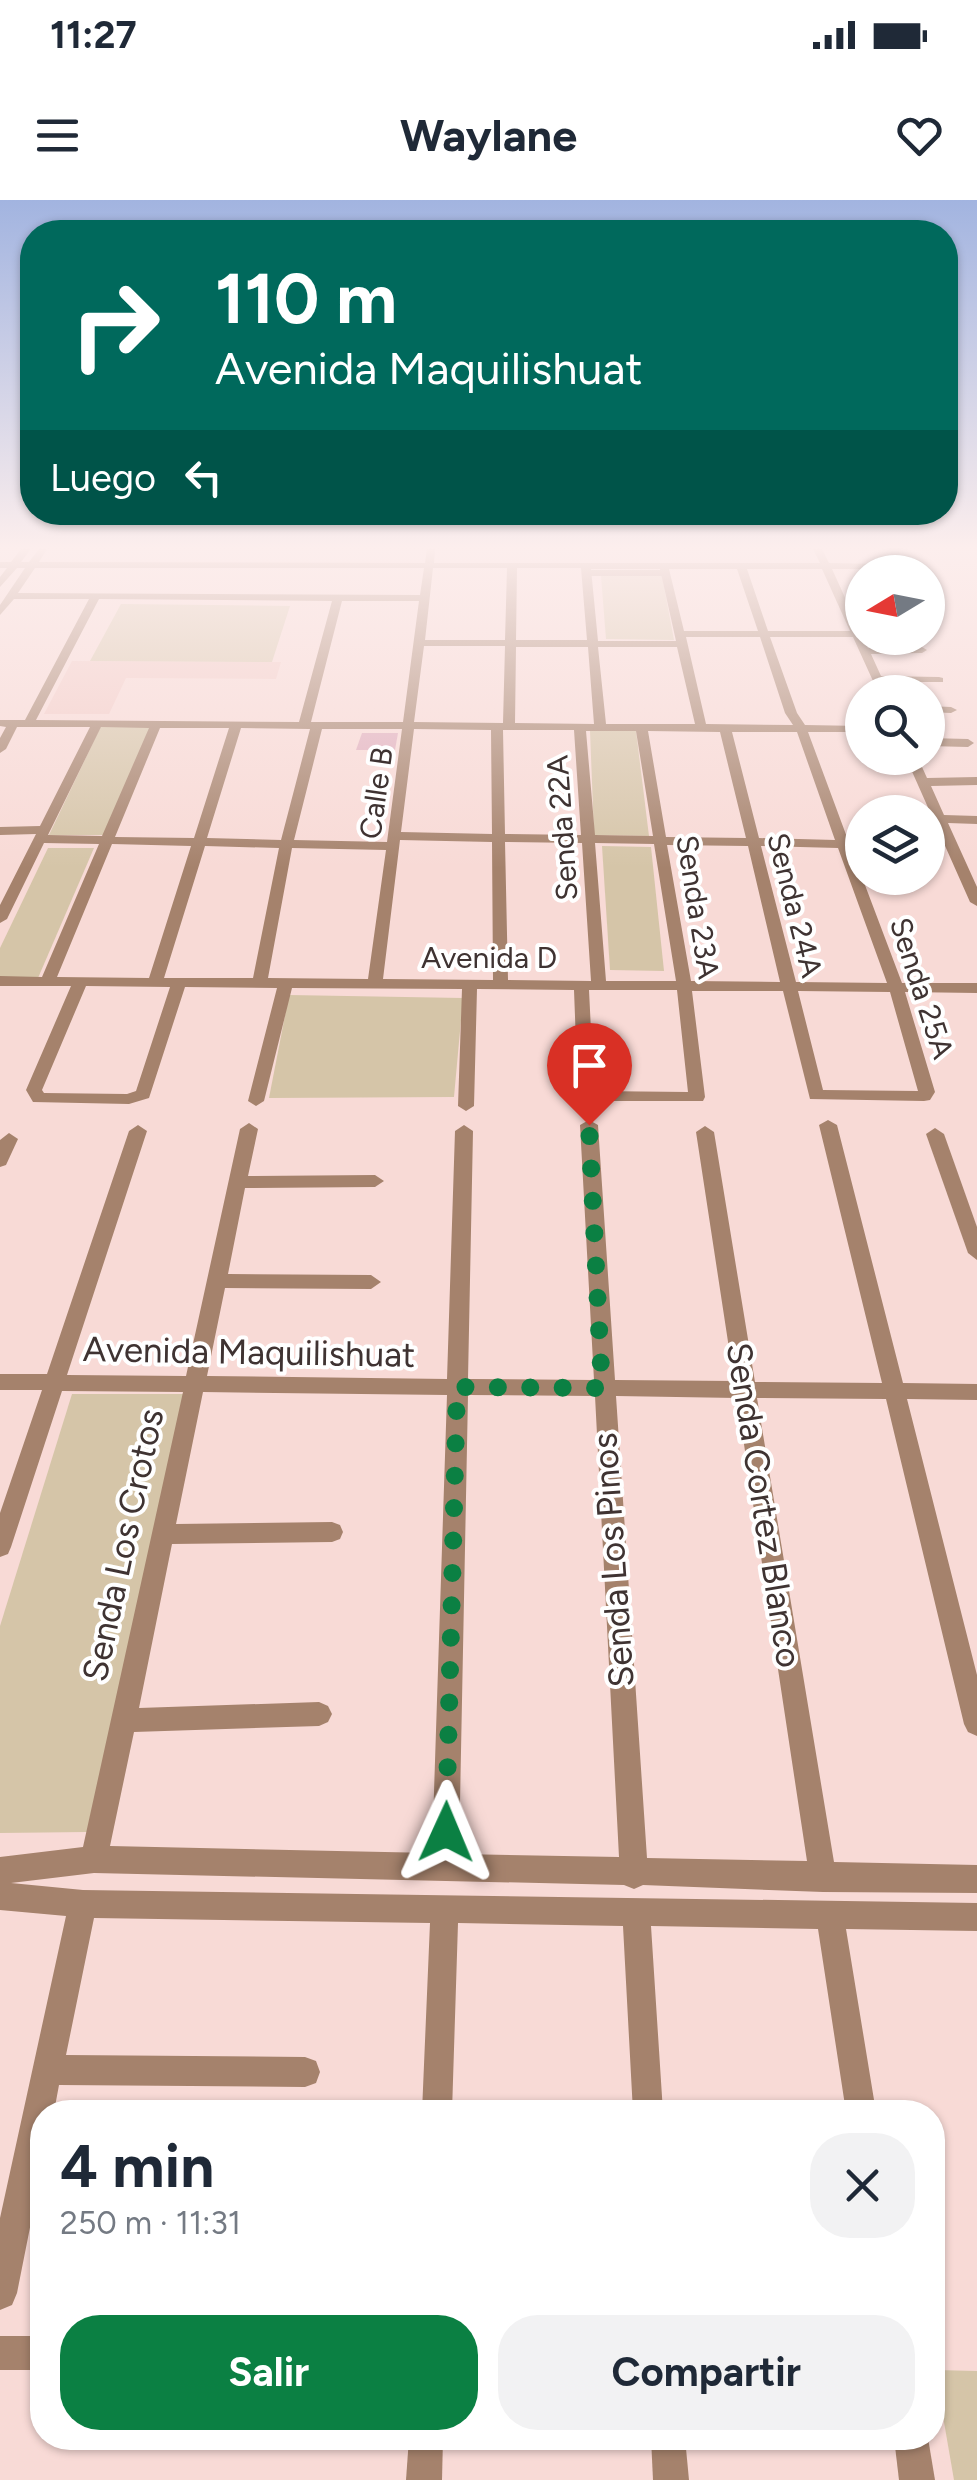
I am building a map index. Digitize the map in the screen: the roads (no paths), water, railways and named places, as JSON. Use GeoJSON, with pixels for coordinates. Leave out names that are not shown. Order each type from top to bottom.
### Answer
{"type":"FeatureCollection","features":[{"type":"Feature","properties":{"kind":"street"},"geometry":{"type":"LineString","coordinates":[[28,724],[64,655]]}},
{"type":"Feature","properties":{"kind":"street"},"geometry":{"type":"LineString","coordinates":[[260,983],[325,655]]}},
{"type":"Feature","properties":{"kind":"street","name":"Calle B"},"geometry":{"type":"LineString","coordinates":[[375,984],[419,655]]}},
{"type":"Feature","properties":{"kind":"street"},"geometry":{"type":"LineString","coordinates":[[502,985],[500,838],[509,655]]}},
{"type":"Feature","properties":{"kind":"street"},"geometry":{"type":"LineString","coordinates":[[594,655],[600,727]]}},
{"type":"Feature","properties":{"kind":"street"},"geometry":{"type":"LineString","coordinates":[[684,655],[701,728]]}},
{"type":"Feature","properties":{"kind":"street","name":"Senda 25A"},"geometry":{"type":"LineString","coordinates":[[772,655],[896,988],[928,1092],[924,1096]]}},
{"type":"Feature","properties":{"kind":"street"},"geometry":{"type":"LineString","coordinates":[[945,710],[950,710]]}},
{"type":"Feature","properties":{"kind":"street"},"geometry":{"type":"LineString","coordinates":[[0,749],[7,724],[845,728]]}},
{"type":"Feature","properties":{"kind":"street"},"geometry":{"type":"LineString","coordinates":[[0,919],[98,724]]}},
{"type":"Feature","properties":{"kind":"street"},"geometry":{"type":"LineString","coordinates":[[47,982],[156,724]]}},
{"type":"Feature","properties":{"kind":"street"},"geometry":{"type":"LineString","coordinates":[[155,982],[236,725]]}},
{"type":"Feature","properties":{"kind":"street","name":"Senda 22A"},"geometry":{"type":"LineString","coordinates":[[580,727],[599,986]]}},
{"type":"Feature","properties":{"kind":"street","name":"Senda 23A"},"geometry":{"type":"LineString","coordinates":[[580,986],[586,1096],[697,1097],[684,986],[640,727]]}},
{"type":"Feature","properties":{"kind":"street","name":"Senda 24A"},"geometry":{"type":"LineString","coordinates":[[725,728],[750,842],[816,1094],[825,1098],[924,1096]]}},
{"type":"Feature","properties":{"kind":"street"},"geometry":{"type":"LineString","coordinates":[[945,742],[968,742]]}},
{"type":"Feature","properties":{"kind":"street"},"geometry":{"type":"LineString","coordinates":[[920,775],[929,795]]}},
{"type":"Feature","properties":{"kind":"street"},"geometry":{"type":"LineString","coordinates":[[923,782],[977,781]]}},
{"type":"Feature","properties":{"kind":"street"},"geometry":{"type":"LineString","coordinates":[[945,819],[977,820]]}},
{"type":"Feature","properties":{"kind":"street"},"geometry":{"type":"LineString","coordinates":[[0,830],[109,842],[197,845],[286,846],[500,838],[843,844]]}},
{"type":"Feature","properties":{"kind":"street"},"geometry":{"type":"LineString","coordinates":[[945,831],[970,872],[977,902]]}},
{"type":"Feature","properties":{"kind":"street"},"geometry":{"type":"LineString","coordinates":[[945,845],[951,845]]}},
{"type":"Feature","properties":{"kind":"street","name":"Avenida D"},"geometry":{"type":"LineString","coordinates":[[0,982],[977,988]]}},
{"type":"Feature","properties":{"kind":"street"},"geometry":{"type":"LineString","coordinates":[[80,982],[34,1096],[137,1098],[143,1094],[179,983]]}},
{"type":"Feature","properties":{"kind":"street"},"geometry":{"type":"LineString","coordinates":[[256,1101],[285,984]]}},
{"type":"Feature","properties":{"kind":"street"},"geometry":{"type":"LineString","coordinates":[[466,1106],[470,985]]}},
{"type":"Feature","properties":{"kind":"street"},"geometry":{"type":"LineString","coordinates":[[828,1124],[977,1724]]}},
{"type":"Feature","properties":{"kind":"street","name":"Senda Los Pinos"},"geometry":{"type":"LineString","coordinates":[[589,1125],[634,1875]]}},
{"type":"Feature","properties":{"kind":"street","name":"Senda Los Crotos"},"geometry":{"type":"LineString","coordinates":[[94,1859],[249,1129]]}},
{"type":"Feature","properties":{"kind":"street"},"geometry":{"type":"LineString","coordinates":[[0,1547],[138,1130]]}},
{"type":"Feature","properties":{"kind":"street"},"geometry":{"type":"LineString","coordinates":[[446,1868],[464,1131]]}},
{"type":"Feature","properties":{"kind":"street","name":"Senda Cortez Blanco"},"geometry":{"type":"LineString","coordinates":[[706,1132],[823,1878]]}},
{"type":"Feature","properties":{"kind":"street"},"geometry":{"type":"LineString","coordinates":[[935,1134],[977,1252]]}},
{"type":"Feature","properties":{"kind":"street"},"geometry":{"type":"LineString","coordinates":[[0,1161],[9,1139]]}},
{"type":"Feature","properties":{"kind":"street"},"geometry":{"type":"LineString","coordinates":[[237,1182],[375,1182]]}},
{"type":"Feature","properties":{"kind":"street"},"geometry":{"type":"LineString","coordinates":[[218,1281],[370,1282]]}},
{"type":"Feature","properties":{"kind":"street","name":"Avenida Maquilishuat"},"geometry":{"type":"LineString","coordinates":[[0,1382],[977,1392]]}},
{"type":"Feature","properties":{"kind":"street"},"geometry":{"type":"LineString","coordinates":[[164,1534],[332,1532]]}},
{"type":"Feature","properties":{"kind":"street"},"geometry":{"type":"LineString","coordinates":[[125,1720],[319,1714]]}},
{"type":"Feature","properties":{"kind":"street"},"geometry":{"type":"LineString","coordinates":[[0,1872],[94,1859],[634,1875],[977,1879]]}},
{"type":"Feature","properties":{"kind":"street"},"geometry":{"type":"LineString","coordinates":[[0,1896],[82,1904],[977,1917]]}},
{"type":"Feature","properties":{"kind":"street"},"geometry":{"type":"LineString","coordinates":[[42,2100],[82,1904]]}},
{"type":"Feature","properties":{"kind":"street"},"geometry":{"type":"LineString","coordinates":[[437,2100],[444,1911]]}},
{"type":"Feature","properties":{"kind":"street"},"geometry":{"type":"LineString","coordinates":[[636,1913],[647,2100]]}},
{"type":"Feature","properties":{"kind":"street"},"geometry":{"type":"LineString","coordinates":[[830,1915],[858,2100]]}},
{"type":"Feature","properties":{"kind":"street"},"geometry":{"type":"LineString","coordinates":[[48,2070],[305,2072]]}},
{"type":"Feature","properties":{"kind":"street"},"geometry":{"type":"LineString","coordinates":[[0,2293],[30,2154]]}},
{"type":"Feature","properties":{"kind":"street"},"geometry":{"type":"LineString","coordinates":[[0,2353],[30,2353]]}},
{"type":"Feature","properties":{"kind":"street"},"geometry":{"type":"LineString","coordinates":[[424,2480],[425,2450]]}},
{"type":"Feature","properties":{"kind":"street"},"geometry":{"type":"LineString","coordinates":[[669,2450],[671,2480]]}},
{"type":"Feature","properties":{"kind":"street"},"geometry":{"type":"LineString","coordinates":[[913,2450],[918,2480]]}}]}
